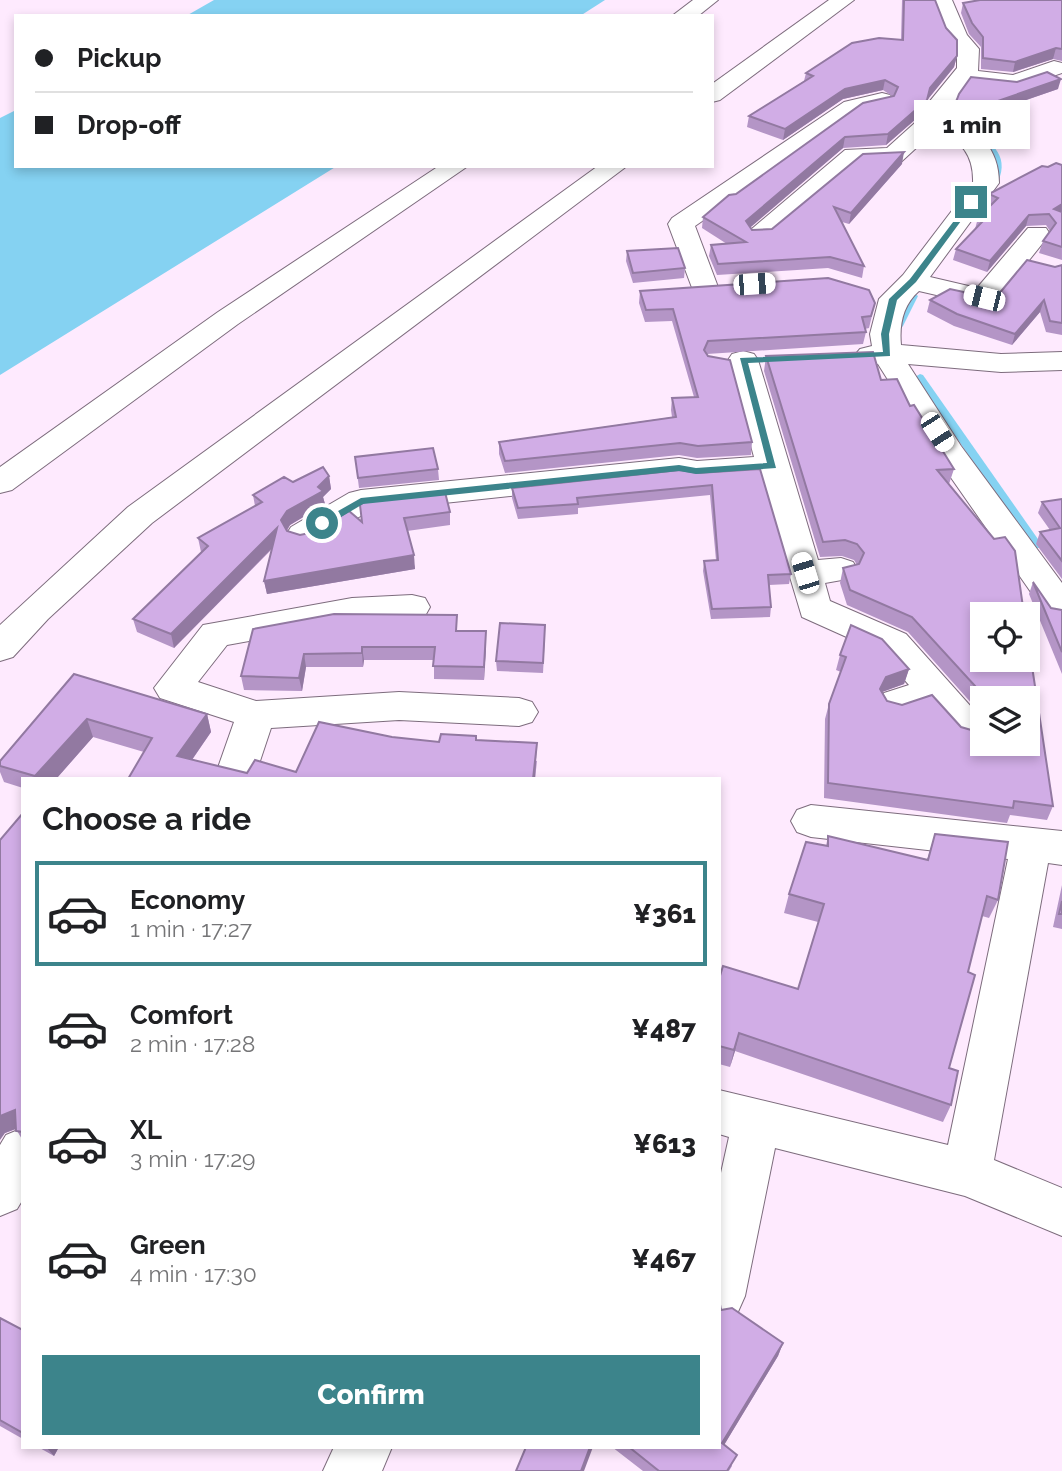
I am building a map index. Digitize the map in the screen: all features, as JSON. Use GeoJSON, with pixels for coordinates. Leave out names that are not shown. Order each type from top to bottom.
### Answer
{"type":"FeatureCollection","features":[{"type":"Feature","properties":{"kind":"street"},"geometry":{"type":"LineString","coordinates":[[686,14],[707,0]]}},
{"type":"Feature","properties":{"kind":"street"},"geometry":{"type":"LineString","coordinates":[[714,94],[811,23],[853,3]]}},
{"type":"Feature","properties":{"kind":"street"},"geometry":{"type":"LineString","coordinates":[[760,233],[821,192],[854,155],[893,156],[938,115],[942,101],[968,69],[968,49],[957,38],[951,3]]}},
{"type":"Feature","properties":{"kind":"street"},"geometry":{"type":"LineString","coordinates":[[963,76],[1015,82],[1054,68]]}},
{"type":"Feature","properties":{"kind":"street"},"geometry":{"type":"LineString","coordinates":[[705,287],[681,224],[842,104],[882,100]]}},
{"type":"Feature","properties":{"kind":"street"},"geometry":{"type":"LineString","coordinates":[[938,115],[981,148],[988,166],[986,183],[903,290],[885,334],[887,354],[949,452],[1047,566],[1062,609]]}},
{"type":"Feature","properties":{"kind":"street"},"geometry":{"type":"LineString","coordinates":[[0,483],[228,318],[453,168]]}},
{"type":"Feature","properties":{"kind":"street"},"geometry":{"type":"LineString","coordinates":[[0,648],[35,610],[141,515],[612,168]]}},
{"type":"Feature","properties":{"kind":"street"},"geometry":{"type":"LineString","coordinates":[[863,290],[903,290],[984,298],[1029,261],[1037,234]]}},
{"type":"Feature","properties":{"kind":"street"},"geometry":{"type":"LineString","coordinates":[[848,356],[887,354],[1001,363],[1062,361]]}},
{"type":"Feature","properties":{"kind":"street"},"geometry":{"type":"LineString","coordinates":[[743,360],[815,608],[893,643],[970,731]]}},
{"type":"Feature","properties":{"kind":"street"},"geometry":{"type":"LineString","coordinates":[[303,535],[361,501],[476,499],[595,485],[679,468],[696,471],[773,466]]}},
{"type":"Feature","properties":{"kind":"street"},"geometry":{"type":"LineString","coordinates":[[805,573],[841,570]]}},
{"type":"Feature","properties":{"kind":"street"},"geometry":{"type":"LineString","coordinates":[[412,607],[351,595],[216,634],[173,688],[256,715],[402,693],[519,712]]}},
{"type":"Feature","properties":{"kind":"street"},"geometry":{"type":"LineString","coordinates":[[898,703],[936,691]]}},
{"type":"Feature","properties":{"kind":"street"},"geometry":{"type":"LineString","coordinates":[[235,777],[256,715]]}},
{"type":"Feature","properties":{"kind":"street"},"geometry":{"type":"LineString","coordinates":[[811,821],[1046,847],[967,1173]]}},
{"type":"Feature","properties":{"kind":"street"},"geometry":{"type":"LineString","coordinates":[[721,1277],[738,1116],[967,1173],[1062,1212]]}},
{"type":"Feature","properties":{"kind":"street"},"geometry":{"type":"LineString","coordinates":[[0,1192],[21,1155]]}},
{"type":"Feature","properties":{"kind":"street"},"geometry":{"type":"LineString","coordinates":[[0,1200],[21,1206]]}},
{"type":"Feature","properties":{"kind":"street"},"geometry":{"type":"LineString","coordinates":[[351,1471],[364,1449]]}},
{"type":"Feature","properties":{"kind":"water"},"geometry":{"type":"Polygon","coordinates":[[[214,0],[605,0],[583,14],[190,14],[214,0]]]}},
{"type":"Feature","properties":{"kind":"water"},"geometry":{"type":"Polygon","coordinates":[[[14,111],[14,168],[334,168],[0,375],[0,118],[14,111]]]}},
{"type":"Feature","properties":{"kind":"building"},"geometry":{"type":"Polygon","coordinates":[[[904,0],[935,0],[946,28],[957,40],[957,56],[930,88],[927,100],[888,134],[845,137],[746,221],[752,230],[772,229],[863,154],[904,152],[851,213],[834,207],[864,266],[830,257],[718,264],[711,245],[746,242],[703,217],[729,195],[736,194],[863,103],[894,96],[898,87],[885,80],[845,89],[785,129],[749,116],[813,76],[806,73],[852,43],[879,38],[903,40],[904,0]]]}},
{"type":"Feature","properties":{"kind":"building"},"geometry":{"type":"Polygon","coordinates":[[[980,0],[1062,0],[1062,49],[1056,48],[1015,62],[983,58],[983,37],[972,23],[963,3],[980,0]]]}},
{"type":"Feature","properties":{"kind":"building"},"geometry":{"type":"Polygon","coordinates":[[[1047,72],[1061,79],[969,111],[956,102],[971,77],[1017,82],[1047,72]]]}},
{"type":"Feature","properties":{"kind":"building"},"geometry":{"type":"Polygon","coordinates":[[[1056,163],[1062,165],[1062,204],[1054,209],[1062,212],[1062,247],[1043,241],[1056,223],[1049,214],[1029,215],[990,261],[956,249],[984,220],[978,218],[998,198],[989,194],[1042,166],[1048,167],[1056,163]]]}},
{"type":"Feature","properties":{"kind":"building"},"geometry":{"type":"Polygon","coordinates":[[[678,248],[685,268],[633,273],[627,251],[678,248]]]}},
{"type":"Feature","properties":{"kind":"building"},"geometry":{"type":"Polygon","coordinates":[[[1027,260],[1055,267],[1062,265],[1062,323],[1050,321],[1044,300],[1015,334],[957,314],[930,300],[950,289],[987,297],[998,295],[1027,260]]]}},
{"type":"Feature","properties":{"kind":"building"},"geometry":{"type":"Polygon","coordinates":[[[828,278],[869,290],[875,303],[871,316],[862,317],[866,332],[708,341],[704,350],[708,356],[730,360],[752,442],[698,446],[680,443],[505,461],[499,442],[676,417],[672,398],[698,397],[673,309],[646,310],[640,291],[828,278]]]}},
{"type":"Feature","properties":{"kind":"building"},"geometry":{"type":"Polygon","coordinates":[[[873,352],[881,380],[897,379],[910,406],[914,405],[954,469],[937,470],[994,539],[1005,537],[1015,551],[1022,602],[970,602],[970,672],[1033,672],[1035,686],[975,686],[912,617],[850,590],[843,568],[859,564],[864,553],[857,544],[845,540],[823,542],[766,356],[873,352]]]}},
{"type":"Feature","properties":{"kind":"building"},"geometry":{"type":"Polygon","coordinates":[[[433,448],[438,469],[358,478],[355,457],[433,448]]]}},
{"type":"Feature","properties":{"kind":"building"},"geometry":{"type":"Polygon","coordinates":[[[323,467],[329,476],[318,487],[323,491],[287,511],[281,520],[287,531],[300,535],[314,532],[349,511],[362,522],[360,505],[368,500],[445,492],[450,512],[404,518],[414,555],[264,581],[277,528],[171,634],[133,619],[208,546],[198,538],[262,502],[253,495],[284,477],[293,482],[323,467]]]}},
{"type":"Feature","properties":{"kind":"building"},"geometry":{"type":"Polygon","coordinates":[[[760,469],[791,574],[768,575],[771,607],[712,609],[704,561],[718,560],[712,485],[577,498],[578,504],[518,508],[512,488],[680,470],[698,473],[760,469]]]}},
{"type":"Feature","properties":{"kind":"building"},"geometry":{"type":"Polygon","coordinates":[[[1062,499],[1062,561],[1040,532],[1060,528],[1042,502],[1062,499]]]}},
{"type":"Feature","properties":{"kind":"building"},"geometry":{"type":"Polygon","coordinates":[[[1033,582],[1051,608],[1062,610],[1062,652],[1033,582]]]}},
{"type":"Feature","properties":{"kind":"building"},"geometry":{"type":"Polygon","coordinates":[[[334,614],[457,615],[456,631],[486,631],[484,667],[433,666],[435,647],[362,647],[362,653],[304,654],[299,678],[241,676],[253,629],[334,614]]]}},
{"type":"Feature","properties":{"kind":"building"},"geometry":{"type":"Polygon","coordinates":[[[500,623],[545,625],[543,663],[496,661],[500,623]]]}},
{"type":"Feature","properties":{"kind":"building"},"geometry":{"type":"Polygon","coordinates":[[[851,625],[882,639],[909,669],[886,677],[880,689],[887,701],[902,705],[932,695],[961,727],[970,730],[970,756],[1040,756],[1040,720],[1053,806],[1014,801],[1013,808],[828,783],[829,704],[846,657],[840,655],[851,625]]]}},
{"type":"Feature","properties":{"kind":"building"},"geometry":{"type":"Polygon","coordinates":[[[74,674],[207,714],[177,756],[247,773],[255,760],[296,772],[319,722],[392,737],[439,742],[441,734],[476,736],[476,740],[537,743],[533,777],[129,777],[152,738],[87,719],[35,776],[0,766],[0,761],[74,674]]]}},
{"type":"Feature","properties":{"kind":"building"},"geometry":{"type":"Polygon","coordinates":[[[21,815],[21,1132],[16,1131],[15,1110],[0,1116],[0,840],[21,815]]]}},
{"type":"Feature","properties":{"kind":"building"},"geometry":{"type":"Polygon","coordinates":[[[935,834],[1008,842],[998,900],[987,896],[968,972],[975,975],[949,1068],[958,1071],[951,1105],[739,1033],[734,1050],[721,1047],[723,966],[798,989],[824,904],[789,894],[806,842],[828,846],[828,836],[928,860],[935,834]]]}},
{"type":"Feature","properties":{"kind":"building"},"geometry":{"type":"Polygon","coordinates":[[[732,1308],[783,1343],[722,1443],[737,1455],[727,1471],[659,1471],[632,1449],[721,1449],[721,1310],[732,1308]]]}},
{"type":"Feature","properties":{"kind":"building"},"geometry":{"type":"Polygon","coordinates":[[[0,1318],[21,1329],[21,1432],[0,1420],[0,1318]]]}},
{"type":"Feature","properties":{"kind":"building"},"geometry":{"type":"Polygon","coordinates":[[[525,1449],[589,1449],[581,1471],[516,1471],[525,1449]]]}},
{"type":"Feature","properties":{"kind":"waterway"},"geometry":{"type":"LineString","coordinates":[[959,95],[953,105],[965,123],[996,156],[998,171],[995,180]]}},
{"type":"Feature","properties":{"kind":"waterway"},"geometry":{"type":"LineString","coordinates":[[898,326],[914,296]]}},
{"type":"Feature","properties":{"kind":"waterway"},"geometry":{"type":"LineString","coordinates":[[920,377],[1036,545]]}},
{"type":"Feature","properties":{"kind":"route"},"geometry":{"type":"LineString","coordinates":[[322,523],[361,501],[679,468],[696,471],[773,466],[743,360],[887,354],[885,334],[893,299],[913,281],[971,202]]}}]}
